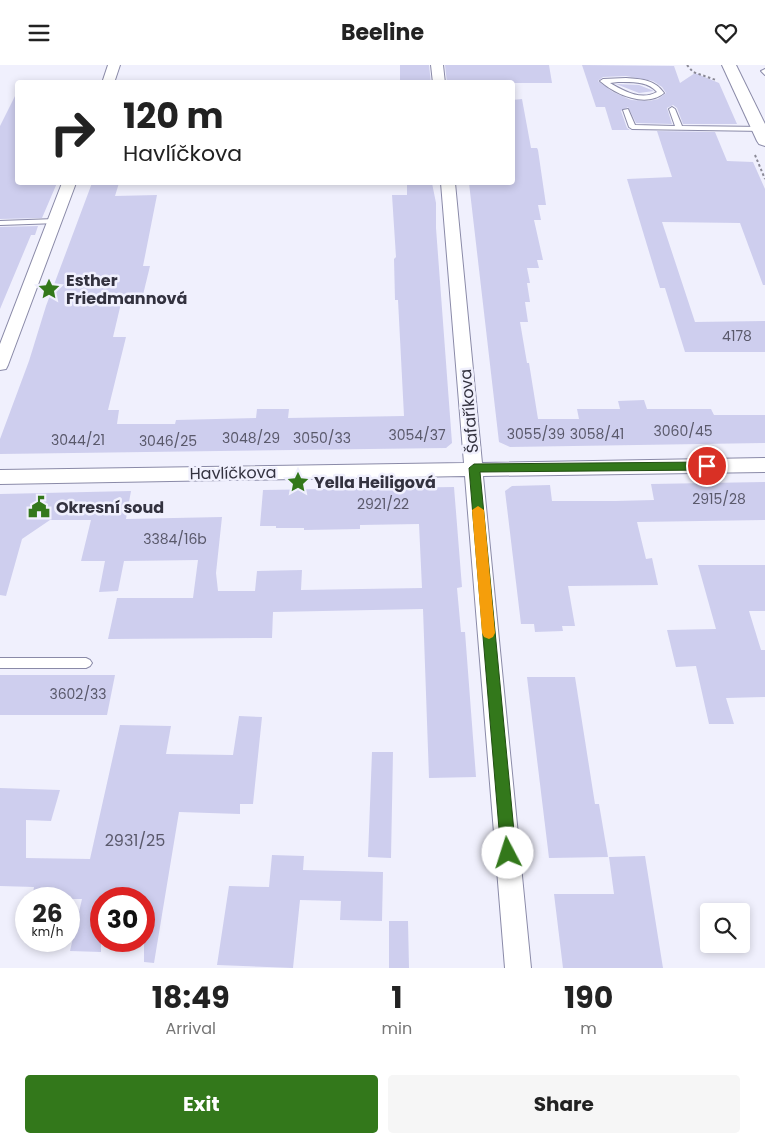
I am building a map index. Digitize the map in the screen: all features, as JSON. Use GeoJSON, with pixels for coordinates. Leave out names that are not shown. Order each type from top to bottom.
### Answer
{"type":"FeatureCollection","features":[{"type":"Feature","properties":{"kind":"street"},"geometry":{"type":"LineString","coordinates":[[109,80],[114,65]]}},
{"type":"Feature","properties":{"kind":"street"},"geometry":{"type":"LineString","coordinates":[[437,65],[439,80]]}},
{"type":"Feature","properties":{"kind":"street"},"geometry":{"type":"LineString","coordinates":[[729,65],[763,132]]}},
{"type":"Feature","properties":{"kind":"street"},"geometry":{"type":"LineString","coordinates":[[0,365],[68,185]]}},
{"type":"Feature","properties":{"kind":"street","name":"Šafaříkova"},"geometry":{"type":"LineString","coordinates":[[448,185],[518,968]]}},
{"type":"Feature","properties":{"kind":"street","name":"Havlíčkova"},"geometry":{"type":"LineString","coordinates":[[0,477],[474,468],[765,465]]}},
{"type":"Feature","properties":{"kind":"lane"},"geometry":{"type":"LineString","coordinates":[[603,81],[646,82],[657,86],[661,93],[654,97],[636,97],[620,92],[603,81]]}},
{"type":"Feature","properties":{"kind":"lane"},"geometry":{"type":"LineString","coordinates":[[672,109],[679,127]]}},
{"type":"Feature","properties":{"kind":"lane"},"geometry":{"type":"LineString","coordinates":[[626,110],[632,127],[679,127],[763,132]]}},
{"type":"Feature","properties":{"kind":"lane"},"geometry":{"type":"LineString","coordinates":[[0,223],[55,221]]}},
{"type":"Feature","properties":{"kind":"lane"},"geometry":{"type":"LineString","coordinates":[[0,663],[86,663]]}},
{"type":"Feature","properties":{"kind":"path"},"geometry":{"type":"LineString","coordinates":[[687,65],[693,72],[723,83]]}},
{"type":"Feature","properties":{"kind":"building"},"geometry":{"type":"Polygon","coordinates":[[[400,65],[429,65],[431,80],[400,80],[400,65]]]}},
{"type":"Feature","properties":{"kind":"building"},"geometry":{"type":"Polygon","coordinates":[[[445,65],[549,65],[552,83],[515,83],[515,80],[447,80],[445,65]]]}},
{"type":"Feature","properties":{"kind":"building"},"geometry":{"type":"Polygon","coordinates":[[[582,65],[674,66],[680,83],[695,73],[719,83],[737,124],[683,124],[677,108],[673,105],[667,108],[672,124],[636,123],[628,107],[621,111],[627,128],[630,130],[612,130],[605,107],[596,107],[582,65]],[[626,76],[603,77],[598,81],[613,92],[631,100],[649,101],[658,99],[666,93],[662,87],[653,81],[626,76]]]}},
{"type":"Feature","properties":{"kind":"building"},"geometry":{"type":"Polygon","coordinates":[[[616,84],[639,85],[654,91],[639,93],[616,84]]]}},
{"type":"Feature","properties":{"kind":"building"},"geometry":{"type":"Polygon","coordinates":[[[15,96],[15,185],[56,185],[42,218],[0,219],[0,126],[15,96]]]}},
{"type":"Feature","properties":{"kind":"building"},"geometry":{"type":"Polygon","coordinates":[[[522,99],[531,148],[537,148],[538,150],[546,205],[538,205],[541,220],[534,220],[543,260],[537,260],[539,268],[527,268],[530,283],[527,283],[530,302],[525,302],[528,322],[520,322],[538,419],[579,419],[577,409],[620,409],[618,401],[644,400],[647,409],[711,409],[714,415],[765,415],[765,443],[510,447],[499,442],[469,185],[515,185],[515,100],[522,99]]]}},
{"type":"Feature","properties":{"kind":"building"},"geometry":{"type":"Polygon","coordinates":[[[657,131],[715,132],[727,161],[753,162],[765,189],[765,285],[763,285],[740,223],[662,222],[695,322],[765,321],[765,352],[685,352],[665,288],[660,288],[627,179],[672,177],[657,131]]]}},
{"type":"Feature","properties":{"kind":"building"},"geometry":{"type":"Polygon","coordinates":[[[91,185],[118,185],[115,196],[157,195],[143,266],[150,266],[142,299],[122,299],[113,337],[126,337],[108,410],[119,410],[117,424],[175,424],[176,420],[256,418],[257,409],[289,409],[288,418],[404,416],[398,300],[395,300],[394,259],[396,257],[392,195],[407,195],[407,185],[432,185],[436,203],[436,228],[452,443],[446,448],[0,454],[0,439],[29,361],[46,306],[91,185]]]}},
{"type":"Feature","properties":{"kind":"building"},"geometry":{"type":"Polygon","coordinates":[[[38,226],[35,235],[31,235],[0,309],[0,227],[38,226]]]}},
{"type":"Feature","properties":{"kind":"building"},"geometry":{"type":"Polygon","coordinates":[[[765,482],[765,520],[637,522],[646,559],[652,558],[658,585],[568,586],[575,626],[562,626],[563,631],[535,632],[534,624],[521,624],[505,491],[512,486],[550,485],[552,501],[615,501],[654,500],[651,484],[765,482]]]}},
{"type":"Feature","properties":{"kind":"building"},"geometry":{"type":"Polygon","coordinates":[[[454,487],[462,587],[457,588],[461,632],[465,632],[476,777],[429,778],[423,609],[273,612],[272,638],[108,639],[117,598],[193,598],[198,560],[124,561],[118,591],[99,592],[105,561],[81,561],[91,520],[50,520],[22,539],[6,596],[0,595],[0,494],[131,491],[126,519],[222,517],[216,573],[218,591],[255,591],[257,571],[302,570],[301,590],[422,588],[419,524],[360,525],[360,529],[304,530],[304,528],[260,526],[263,490],[454,487]]]}},
{"type":"Feature","properties":{"kind":"building"},"geometry":{"type":"Polygon","coordinates":[[[698,565],[765,565],[765,611],[749,611],[761,650],[765,650],[765,697],[726,698],[734,724],[709,724],[696,666],[676,667],[667,630],[716,629],[698,565]]]}},
{"type":"Feature","properties":{"kind":"building"},"geometry":{"type":"Polygon","coordinates":[[[0,675],[115,675],[107,715],[0,715],[0,675]]]}},
{"type":"Feature","properties":{"kind":"building"},"geometry":{"type":"Polygon","coordinates":[[[527,677],[575,677],[595,804],[599,804],[608,857],[549,858],[527,677]]]}},
{"type":"Feature","properties":{"kind":"building"},"geometry":{"type":"Polygon","coordinates":[[[239,716],[262,717],[253,804],[240,804],[240,814],[179,812],[154,963],[144,962],[144,952],[155,952],[155,887],[90,887],[90,952],[80,951],[80,908],[82,899],[80,899],[80,887],[0,886],[0,788],[60,790],[51,821],[26,820],[26,858],[90,859],[120,725],[171,726],[166,754],[233,755],[239,716]]]}},
{"type":"Feature","properties":{"kind":"building"},"geometry":{"type":"Polygon","coordinates":[[[372,752],[393,752],[391,858],[368,857],[372,752]]]}},
{"type":"Feature","properties":{"kind":"building"},"geometry":{"type":"Polygon","coordinates":[[[272,855],[304,856],[303,870],[383,872],[382,921],[340,920],[341,901],[300,900],[293,968],[217,965],[229,886],[269,887],[272,855]]]}},
{"type":"Feature","properties":{"kind":"building"},"geometry":{"type":"Polygon","coordinates":[[[645,856],[663,968],[563,968],[554,894],[614,894],[609,857],[645,856]]]}},
{"type":"Feature","properties":{"kind":"building"},"geometry":{"type":"Polygon","coordinates":[[[389,921],[408,921],[409,968],[389,968],[389,921]]]}},
{"type":"Feature","properties":{"kind":"slow traffic"},"geometry":{"type":"LineString","coordinates":[[478,510],[489,633]]}},
{"type":"Feature","properties":{"kind":"place","name":"Esther Friedmannová"},"geometry":{"type":"Point","coordinates":[49,289]}},
{"type":"Feature","properties":{"kind":"place","name":"Yella Heiligová"},"geometry":{"type":"Point","coordinates":[298,482]}},
{"type":"Feature","properties":{"kind":"place","name":"Okresní soud"},"geometry":{"type":"Point","coordinates":[39,507]}},
{"type":"Feature","properties":{"kind":"route"},"geometry":{"type":"LineString","coordinates":[[508,853],[474,468],[707,466]]}}]}
